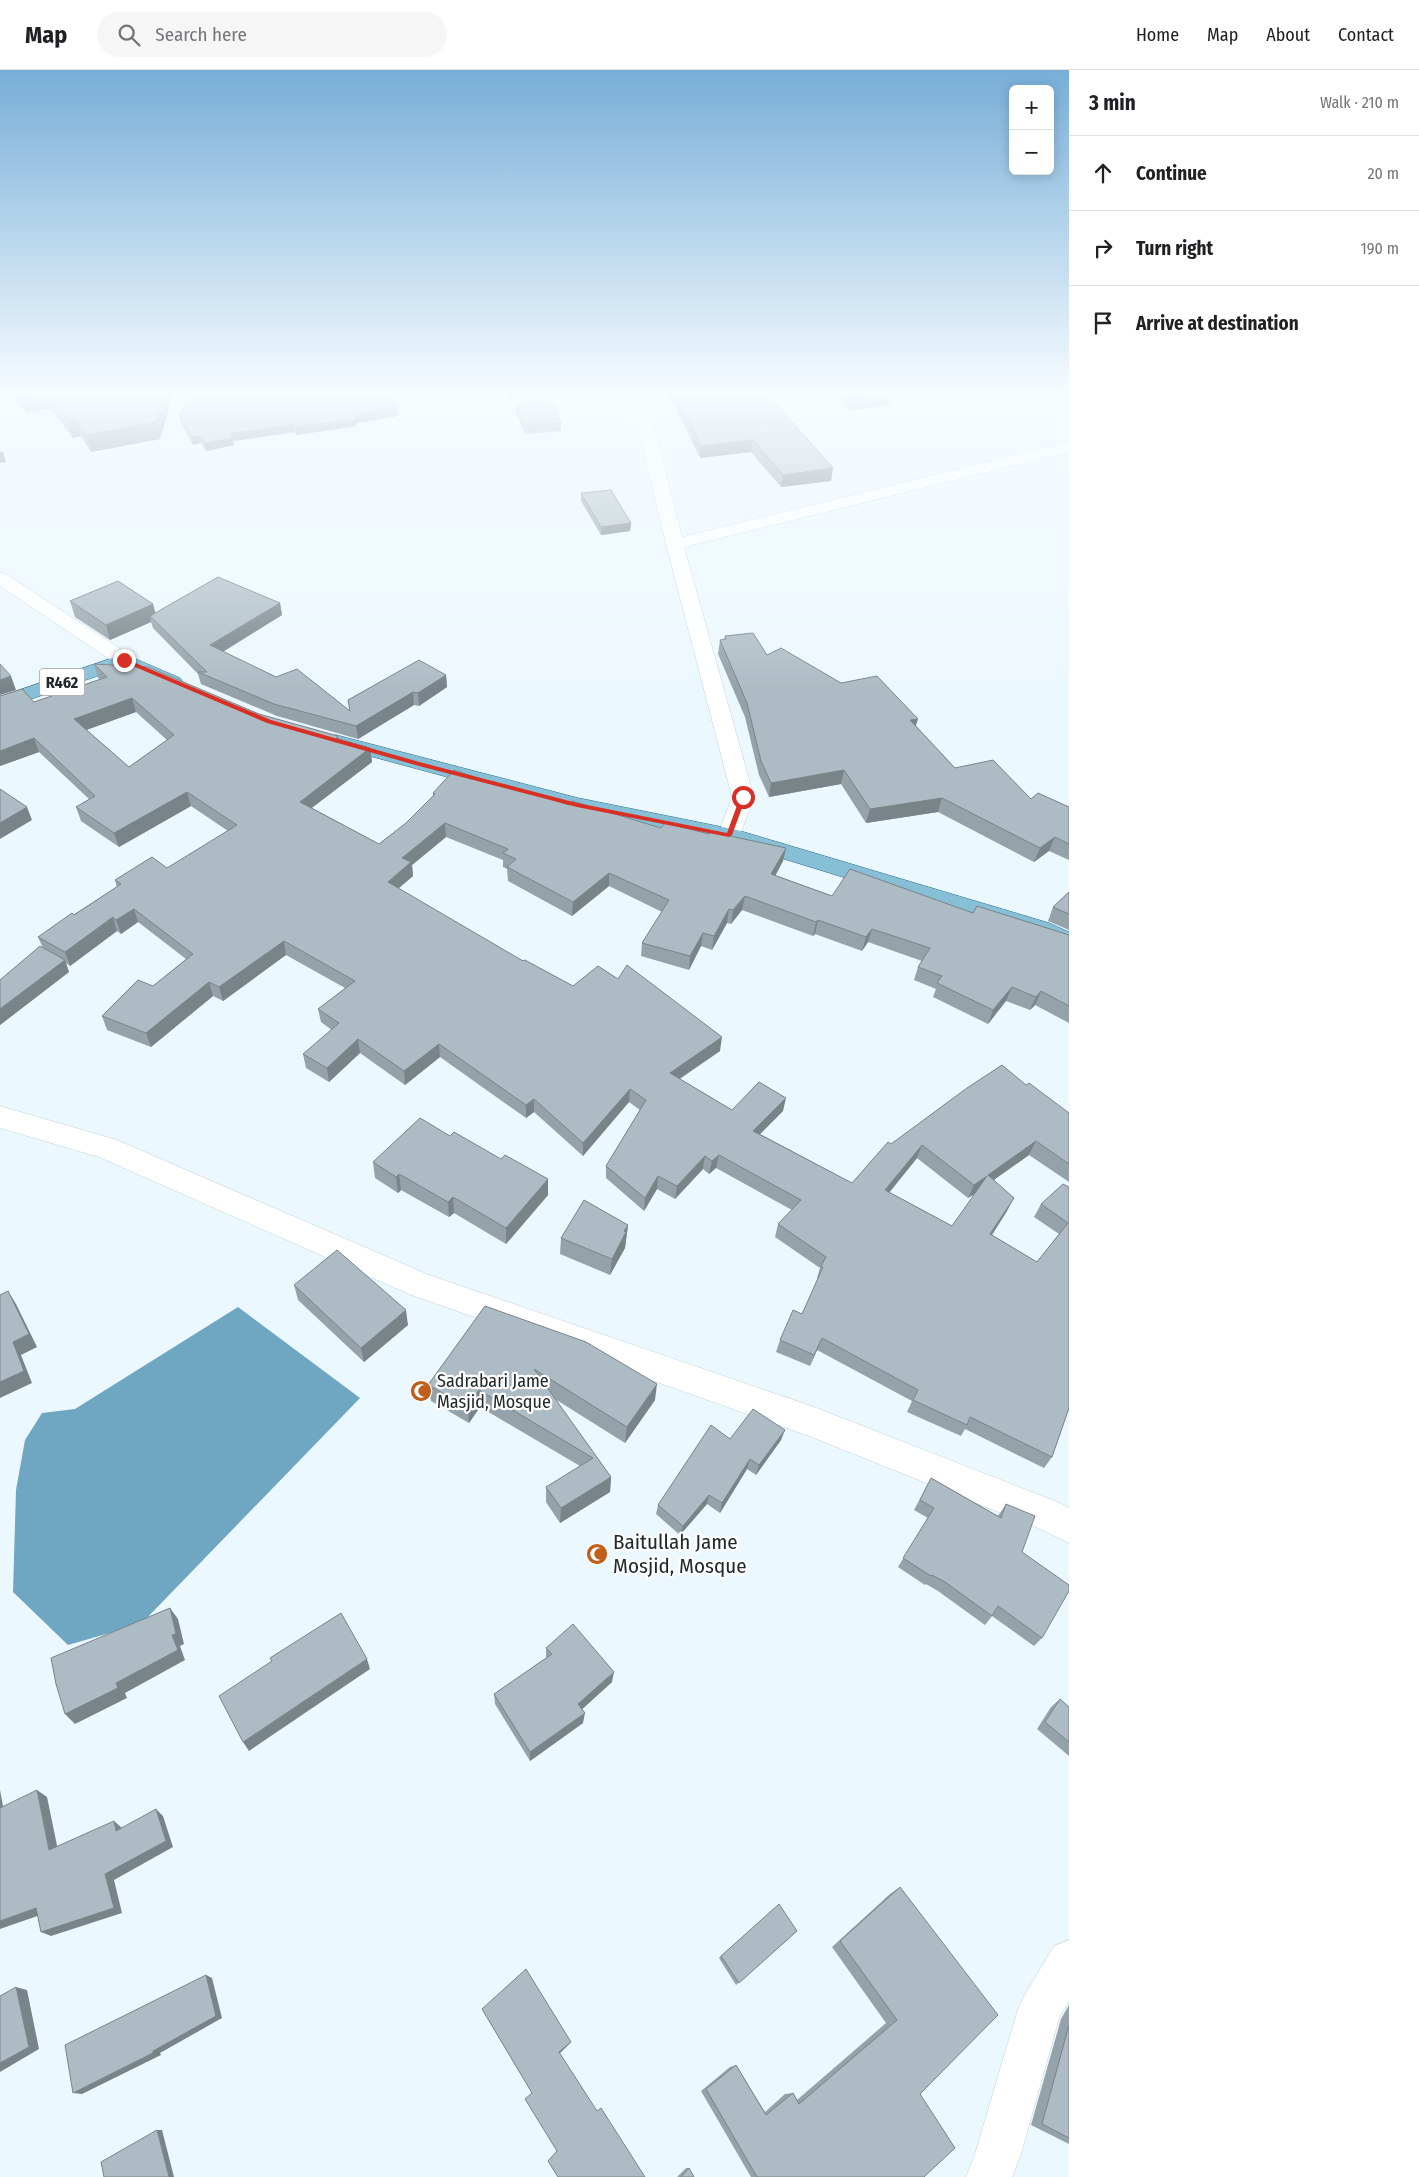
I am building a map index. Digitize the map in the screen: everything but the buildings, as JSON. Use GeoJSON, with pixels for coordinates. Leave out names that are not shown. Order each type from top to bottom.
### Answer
{"type":"FeatureCollection","features":[{"type":"Feature","properties":{"kind":"main road"},"geometry":{"type":"LineString","coordinates":[[124,660],[188,688]]}},
{"type":"Feature","properties":{"kind":"main road","name":"R462"},"geometry":{"type":"LineString","coordinates":[[0,704],[124,660]]}},
{"type":"Feature","properties":{"kind":"main road"},"geometry":{"type":"LineString","coordinates":[[316,735],[421,765],[577,805],[729,835],[1040,929],[1069,941]]}},
{"type":"Feature","properties":{"kind":"street"},"geometry":{"type":"LineString","coordinates":[[662,492],[743,797],[729,835]]}},
{"type":"Feature","properties":{"kind":"street"},"geometry":{"type":"LineString","coordinates":[[675,544],[885,492]]}},
{"type":"Feature","properties":{"kind":"street"},"geometry":{"type":"LineString","coordinates":[[0,578],[124,660]]}},
{"type":"Feature","properties":{"kind":"street"},"geometry":{"type":"LineString","coordinates":[[0,1116],[107,1148],[420,1285],[814,1422],[1069,1526]]}},
{"type":"Feature","properties":{"kind":"street"},"geometry":{"type":"LineString","coordinates":[[989,2177],[998,2154],[1040,2009],[1069,1961]]}},
{"type":"Feature","properties":{"kind":"water"},"geometry":{"type":"Polygon","coordinates":[[[238,1307],[360,1398],[141,1624],[68,1645],[13,1592],[16,1490],[25,1440],[42,1413],[75,1409],[238,1307]]]}},
{"type":"Feature","properties":{"kind":"place","name":"Sadrabari Jame Masjid, Mosque"},"geometry":{"type":"Point","coordinates":[421,1391]}},
{"type":"Feature","properties":{"kind":"place","name":"Baitullah Jame Mosjid, Mosque"},"geometry":{"type":"Point","coordinates":[597,1554]}},
{"type":"Feature","properties":{"kind":"route"},"geometry":{"type":"LineString","coordinates":[[124,660],[269,722],[421,765],[577,805],[729,835],[743,797]]}}]}
